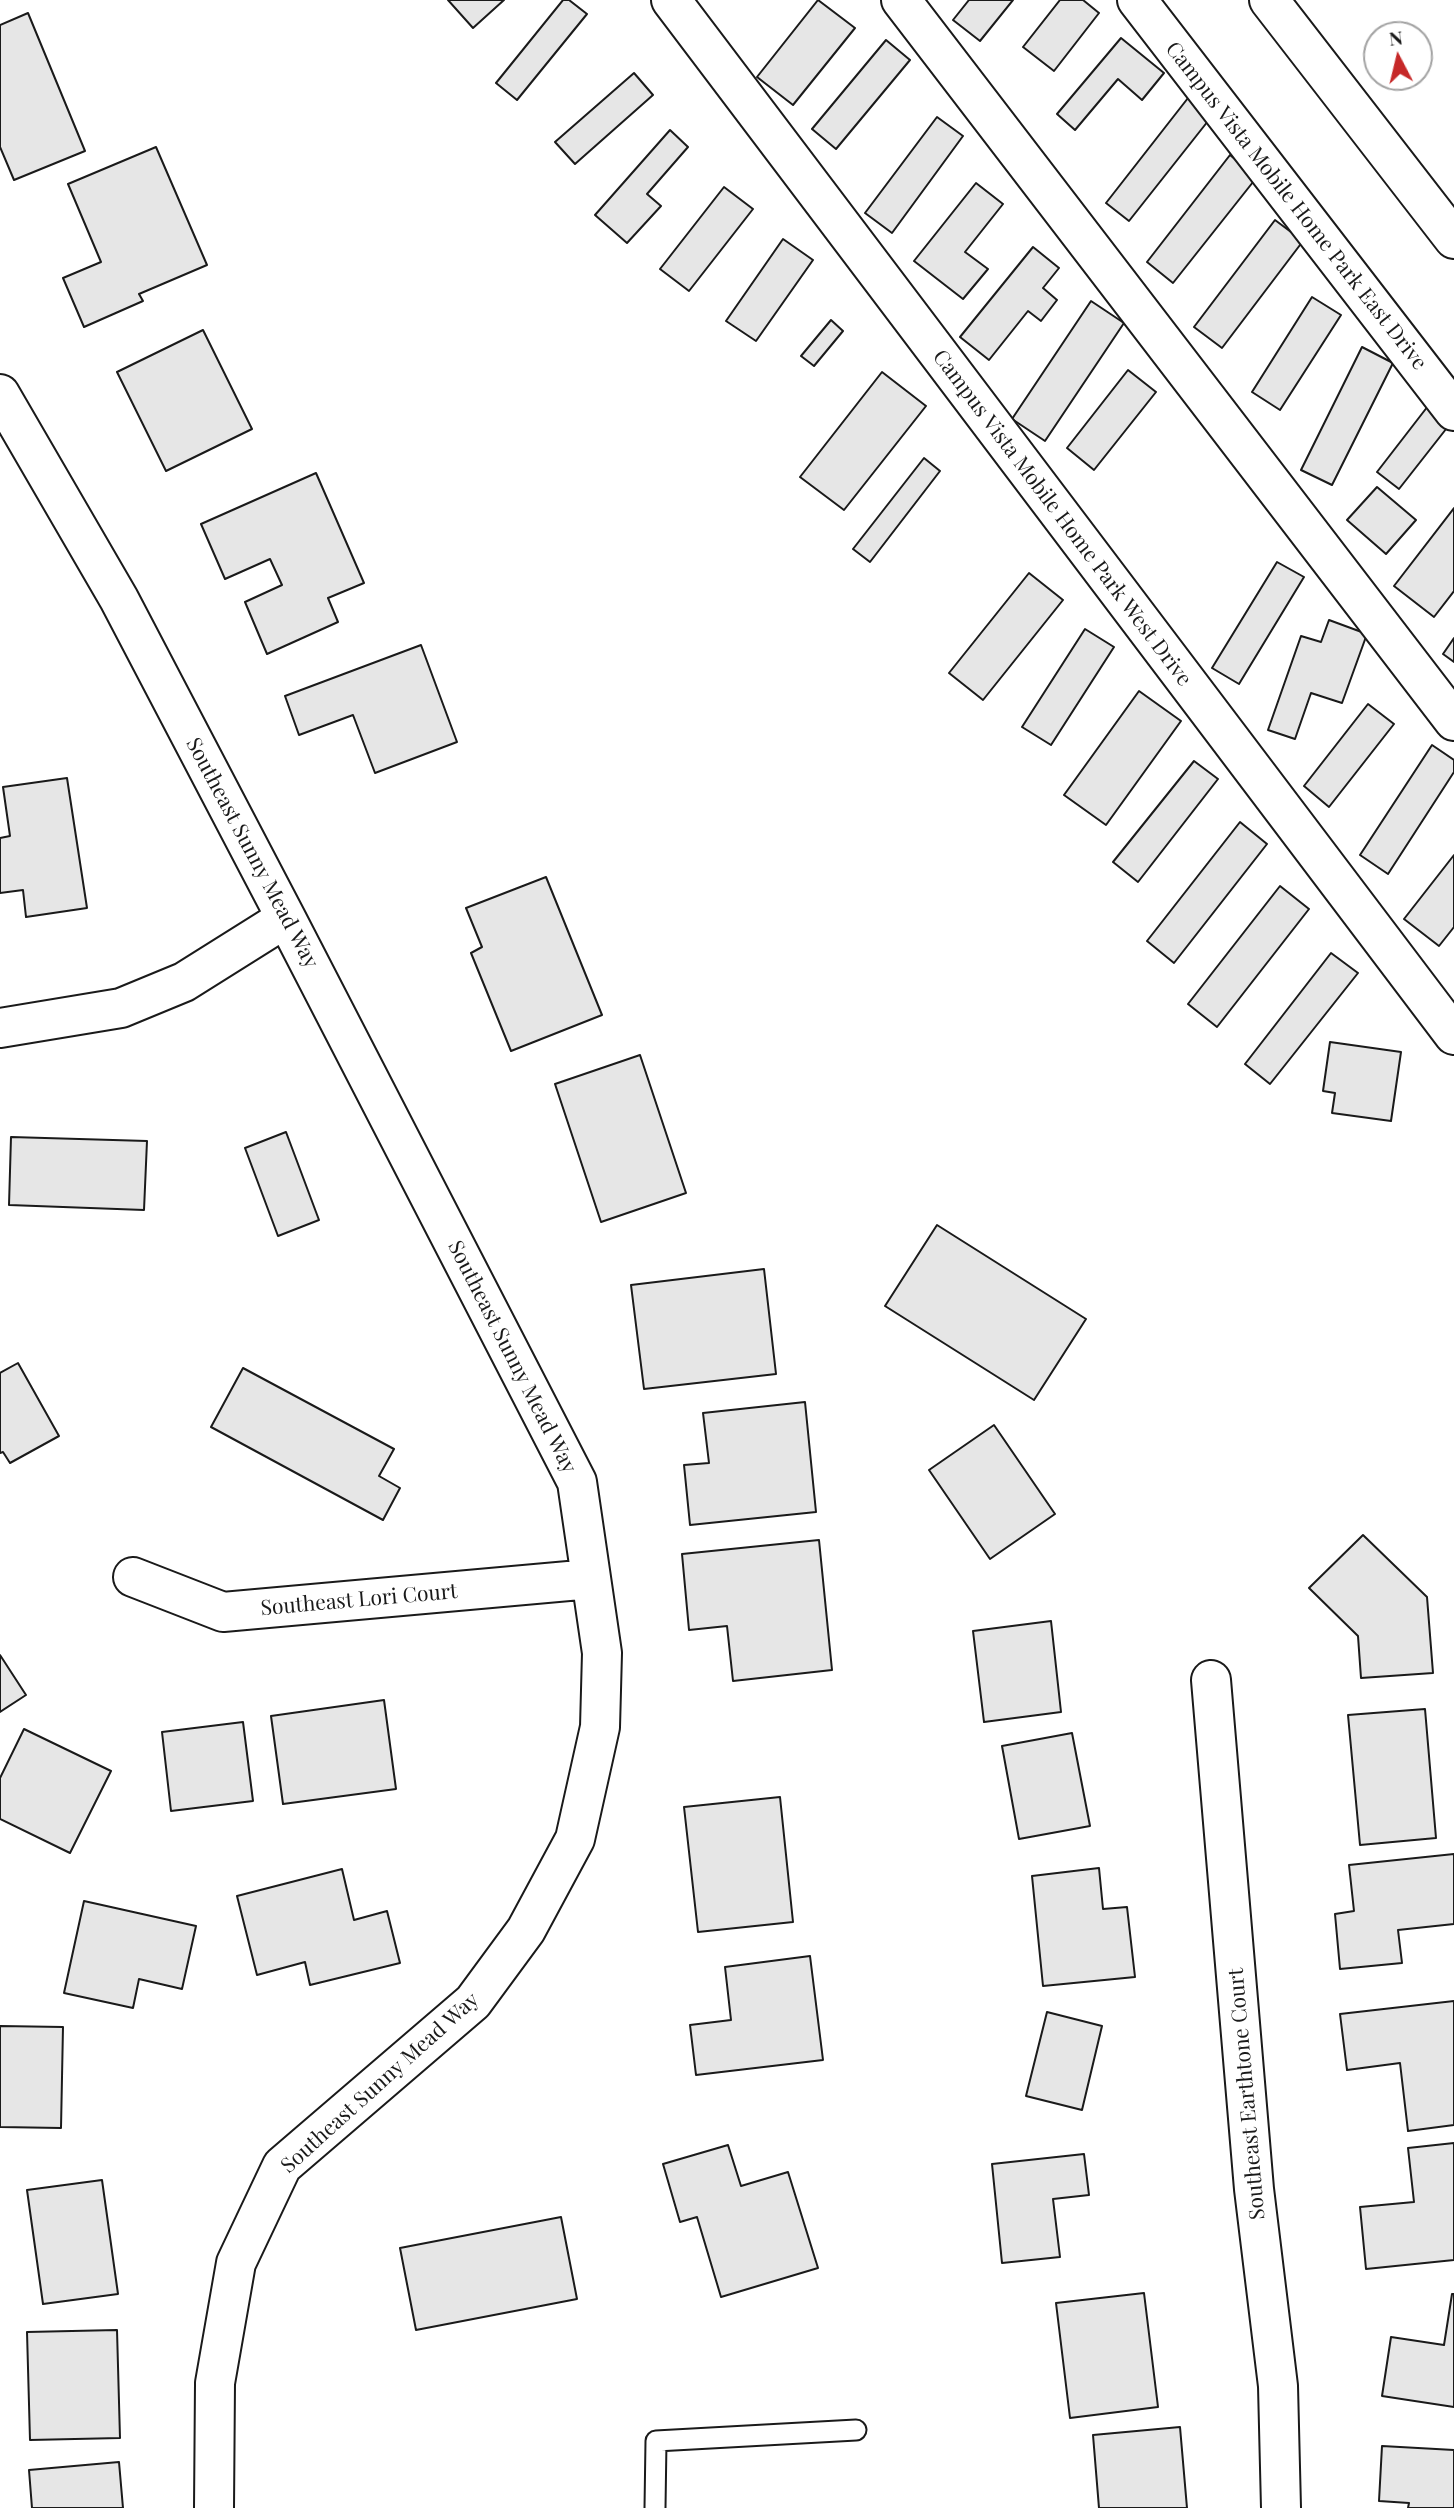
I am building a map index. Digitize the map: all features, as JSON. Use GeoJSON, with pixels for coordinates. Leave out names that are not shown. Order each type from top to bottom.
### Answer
{"type":"FeatureCollection","features":[{"type":"Feature","properties":{"kind":"street","name":"Campus Vista Mobile Home Park West Drive"},"geometry":{"type":"LineString","coordinates":[[671,0],[1454,1035]]}},
{"type":"Feature","properties":{"kind":"street"},"geometry":{"type":"LineString","coordinates":[[901,0],[1454,721]]}},
{"type":"Feature","properties":{"kind":"street","name":"Campus Vista Mobile Home Park East Drive"},"geometry":{"type":"LineString","coordinates":[[1138,0],[1454,411]]}},
{"type":"Feature","properties":{"kind":"street"},"geometry":{"type":"LineString","coordinates":[[1269,0],[1454,239]]}},
{"type":"Feature","properties":{"kind":"street","name":"Southeast Sunny Mead Way"},"geometry":{"type":"LineString","coordinates":[[0,394],[119,599],[576,1482],[602,1653],[600,1727],[575,1839],[526,1930],[472,2002],[282,2166],[236,2263],[215,2383],[214,2508]]}},
{"type":"Feature","properties":{"kind":"street"},"geometry":{"type":"LineString","coordinates":[[0,1028],[121,1007],[184,982],[286,918]]}},
{"type":"Feature","properties":{"kind":"street","name":"Southeast Lori Court"},"geometry":{"type":"LineString","coordinates":[[133,1577],[223,1612],[592,1579]]}},
{"type":"Feature","properties":{"kind":"street","name":"Southeast Earthtone Court"},"geometry":{"type":"LineString","coordinates":[[1211,1680],[1254,2189],[1278,2386],[1281,2508]]}},
{"type":"Feature","properties":{"kind":"lane"},"geometry":{"type":"LineString","coordinates":[[655,2508],[656,2441],[856,2430]]}},
{"type":"Feature","properties":{"kind":"building"},"geometry":{"type":"Polygon","coordinates":[[[448,0],[504,0],[473,28],[448,0]]]}},
{"type":"Feature","properties":{"kind":"building"},"geometry":{"type":"Polygon","coordinates":[[[563,0],[569,0],[587,14],[517,100],[496,83],[563,0]]]}},
{"type":"Feature","properties":{"kind":"building"},"geometry":{"type":"Polygon","coordinates":[[[818,0],[855,28],[793,105],[757,77],[818,0]]]}},
{"type":"Feature","properties":{"kind":"building"},"geometry":{"type":"Polygon","coordinates":[[[969,0],[1013,0],[980,41],[953,20],[969,0]]]}},
{"type":"Feature","properties":{"kind":"building"},"geometry":{"type":"Polygon","coordinates":[[[1060,0],[1083,0],[1099,13],[1054,71],[1023,47],[1060,0]]]}},
{"type":"Feature","properties":{"kind":"building"},"geometry":{"type":"Polygon","coordinates":[[[28,13],[85,151],[14,180],[0,147],[0,25],[28,13]]]}},
{"type":"Feature","properties":{"kind":"building"},"geometry":{"type":"Polygon","coordinates":[[[1121,38],[1164,73],[1142,100],[1118,79],[1075,130],[1057,114],[1121,38]]]}},
{"type":"Feature","properties":{"kind":"building"},"geometry":{"type":"Polygon","coordinates":[[[886,40],[910,60],[836,149],[812,129],[886,40]]]}},
{"type":"Feature","properties":{"kind":"building"},"geometry":{"type":"Polygon","coordinates":[[[634,73],[653,95],[575,164],[555,142],[634,73]]]}},
{"type":"Feature","properties":{"kind":"building"},"geometry":{"type":"Polygon","coordinates":[[[1188,98],[1212,116],[1129,221],[1106,203],[1188,98]]]}},
{"type":"Feature","properties":{"kind":"building"},"geometry":{"type":"Polygon","coordinates":[[[937,117],[963,136],[892,233],[865,213],[937,117]]]}},
{"type":"Feature","properties":{"kind":"building"},"geometry":{"type":"Polygon","coordinates":[[[670,130],[688,147],[647,194],[661,206],[627,243],[595,215],[670,130]]]}},
{"type":"Feature","properties":{"kind":"building"},"geometry":{"type":"Polygon","coordinates":[[[156,147],[207,265],[139,294],[143,301],[84,327],[63,278],[101,262],[68,184],[156,147]]]}},
{"type":"Feature","properties":{"kind":"building"},"geometry":{"type":"Polygon","coordinates":[[[1230,155],[1257,177],[1173,283],[1147,262],[1230,155]]]}},
{"type":"Feature","properties":{"kind":"building"},"geometry":{"type":"Polygon","coordinates":[[[976,183],[1003,204],[965,252],[988,269],[963,299],[914,261],[976,183]]]}},
{"type":"Feature","properties":{"kind":"building"},"geometry":{"type":"Polygon","coordinates":[[[724,187],[753,209],[689,291],[660,269],[724,187]]]}},
{"type":"Feature","properties":{"kind":"building"},"geometry":{"type":"Polygon","coordinates":[[[1275,220],[1303,241],[1222,348],[1194,327],[1275,220]]]}},
{"type":"Feature","properties":{"kind":"building"},"geometry":{"type":"Polygon","coordinates":[[[783,239],[813,260],[756,341],[726,321],[783,239]]]}},
{"type":"Feature","properties":{"kind":"building"},"geometry":{"type":"Polygon","coordinates":[[[1033,247],[1059,268],[1043,288],[1057,300],[1041,321],[1028,311],[989,360],[960,337],[1033,247]]]}},
{"type":"Feature","properties":{"kind":"building"},"geometry":{"type":"Polygon","coordinates":[[[1312,297],[1341,315],[1280,410],[1252,392],[1312,297]]]}},
{"type":"Feature","properties":{"kind":"building"},"geometry":{"type":"Polygon","coordinates":[[[1091,301],[1124,323],[1045,441],[1012,419],[1091,301]]]}},
{"type":"Feature","properties":{"kind":"building"},"geometry":{"type":"Polygon","coordinates":[[[831,320],[843,331],[814,366],[801,356],[831,320]]]}},
{"type":"Feature","properties":{"kind":"building"},"geometry":{"type":"Polygon","coordinates":[[[203,330],[252,429],[166,471],[117,372],[203,330]]]}},
{"type":"Feature","properties":{"kind":"building"},"geometry":{"type":"Polygon","coordinates":[[[1362,347],[1393,363],[1332,485],[1301,470],[1362,347]]]}},
{"type":"Feature","properties":{"kind":"building"},"geometry":{"type":"Polygon","coordinates":[[[1128,370],[1156,392],[1094,470],[1067,448],[1128,370]]]}},
{"type":"Feature","properties":{"kind":"building"},"geometry":{"type":"Polygon","coordinates":[[[882,372],[926,406],[844,510],[800,477],[882,372]]]}},
{"type":"Feature","properties":{"kind":"building"},"geometry":{"type":"Polygon","coordinates":[[[1428,406],[1450,424],[1399,489],[1377,472],[1428,406]]]}},
{"type":"Feature","properties":{"kind":"building"},"geometry":{"type":"Polygon","coordinates":[[[924,458],[940,471],[870,562],[853,549],[924,458]]]}},
{"type":"Feature","properties":{"kind":"building"},"geometry":{"type":"Polygon","coordinates":[[[316,473],[364,583],[328,598],[338,622],[267,654],[245,602],[282,585],[270,559],[225,579],[201,524],[316,473]]]}},
{"type":"Feature","properties":{"kind":"building"},"geometry":{"type":"Polygon","coordinates":[[[1377,487],[1416,520],[1386,554],[1347,520],[1377,487]]]}},
{"type":"Feature","properties":{"kind":"building"},"geometry":{"type":"Polygon","coordinates":[[[1454,508],[1454,591],[1434,617],[1394,586],[1454,508]]]}},
{"type":"Feature","properties":{"kind":"building"},"geometry":{"type":"Polygon","coordinates":[[[1277,562],[1304,577],[1239,684],[1212,668],[1277,562]]]}},
{"type":"Feature","properties":{"kind":"building"},"geometry":{"type":"Polygon","coordinates":[[[1029,573],[1063,600],[983,700],[949,673],[1029,573]]]}},
{"type":"Feature","properties":{"kind":"building"},"geometry":{"type":"Polygon","coordinates":[[[1329,620],[1367,634],[1342,703],[1311,693],[1295,739],[1268,730],[1301,636],[1321,642],[1329,620]]]}},
{"type":"Feature","properties":{"kind":"building"},"geometry":{"type":"Polygon","coordinates":[[[1085,629],[1114,647],[1051,745],[1022,727],[1085,629]]]}},
{"type":"Feature","properties":{"kind":"building"},"geometry":{"type":"Polygon","coordinates":[[[1454,638],[1454,662],[1443,654],[1454,638]]]}},
{"type":"Feature","properties":{"kind":"building"},"geometry":{"type":"Polygon","coordinates":[[[421,645],[457,742],[375,773],[353,715],[299,735],[285,696],[421,645]]]}},
{"type":"Feature","properties":{"kind":"building"},"geometry":{"type":"Polygon","coordinates":[[[1139,691],[1181,721],[1106,825],[1064,795],[1139,691]]]}},
{"type":"Feature","properties":{"kind":"building"},"geometry":{"type":"Polygon","coordinates":[[[1368,704],[1394,724],[1329,807],[1304,786],[1368,704]]]}},
{"type":"Feature","properties":{"kind":"building"},"geometry":{"type":"Polygon","coordinates":[[[1432,745],[1454,760],[1454,772],[1388,874],[1360,855],[1432,745]]]}},
{"type":"Feature","properties":{"kind":"building"},"geometry":{"type":"Polygon","coordinates":[[[1194,761],[1218,779],[1138,882],[1113,862],[1194,761]]]}},
{"type":"Feature","properties":{"kind":"building"},"geometry":{"type":"Polygon","coordinates":[[[67,778],[87,908],[26,917],[23,890],[0,893],[0,838],[10,836],[3,787],[67,778]]]}},
{"type":"Feature","properties":{"kind":"building"},"geometry":{"type":"Polygon","coordinates":[[[1240,822],[1267,844],[1174,963],[1147,941],[1240,822]]]}},
{"type":"Feature","properties":{"kind":"building"},"geometry":{"type":"Polygon","coordinates":[[[1454,855],[1454,927],[1439,946],[1404,919],[1454,855]]]}},
{"type":"Feature","properties":{"kind":"building"},"geometry":{"type":"Polygon","coordinates":[[[546,877],[602,1015],[511,1051],[471,953],[482,947],[466,908],[546,877]]]}},
{"type":"Feature","properties":{"kind":"building"},"geometry":{"type":"Polygon","coordinates":[[[1280,886],[1309,909],[1217,1027],[1188,1004],[1280,886]]]}},
{"type":"Feature","properties":{"kind":"building"},"geometry":{"type":"Polygon","coordinates":[[[1331,953],[1358,973],[1270,1084],[1245,1064],[1331,953]]]}},
{"type":"Feature","properties":{"kind":"building"},"geometry":{"type":"Polygon","coordinates":[[[1330,1042],[1401,1052],[1391,1121],[1332,1113],[1335,1093],[1323,1091],[1330,1042]]]}},
{"type":"Feature","properties":{"kind":"building"},"geometry":{"type":"Polygon","coordinates":[[[640,1055],[686,1193],[601,1222],[555,1084],[640,1055]]]}},
{"type":"Feature","properties":{"kind":"building"},"geometry":{"type":"Polygon","coordinates":[[[286,1132],[319,1220],[278,1236],[245,1148],[286,1132]]]}},
{"type":"Feature","properties":{"kind":"building"},"geometry":{"type":"Polygon","coordinates":[[[11,1137],[147,1141],[144,1210],[9,1205],[11,1137]]]}},
{"type":"Feature","properties":{"kind":"building"},"geometry":{"type":"Polygon","coordinates":[[[937,1225],[1086,1319],[1034,1400],[885,1306],[937,1225]]]}},
{"type":"Feature","properties":{"kind":"building"},"geometry":{"type":"Polygon","coordinates":[[[764,1269],[776,1374],[644,1389],[631,1285],[764,1269]]]}},
{"type":"Feature","properties":{"kind":"building"},"geometry":{"type":"Polygon","coordinates":[[[18,1363],[59,1436],[10,1463],[3,1452],[0,1453],[0,1373],[18,1363]]]}},
{"type":"Feature","properties":{"kind":"building"},"geometry":{"type":"Polygon","coordinates":[[[243,1368],[394,1449],[379,1476],[400,1488],[383,1520],[211,1427],[243,1368]]]}},
{"type":"Feature","properties":{"kind":"building"},"geometry":{"type":"Polygon","coordinates":[[[805,1402],[816,1512],[690,1525],[684,1465],[709,1463],[703,1413],[805,1402]]]}},
{"type":"Feature","properties":{"kind":"building"},"geometry":{"type":"Polygon","coordinates":[[[994,1425],[1055,1514],[990,1559],[929,1470],[994,1425]]]}},
{"type":"Feature","properties":{"kind":"building"},"geometry":{"type":"Polygon","coordinates":[[[1363,1535],[1427,1597],[1433,1673],[1361,1678],[1358,1636],[1309,1588],[1363,1535]]]}},
{"type":"Feature","properties":{"kind":"building"},"geometry":{"type":"Polygon","coordinates":[[[819,1540],[832,1670],[733,1681],[727,1626],[689,1630],[682,1554],[819,1540]]]}},
{"type":"Feature","properties":{"kind":"building"},"geometry":{"type":"Polygon","coordinates":[[[1051,1621],[1061,1712],[984,1722],[973,1631],[1051,1621]]]}},
{"type":"Feature","properties":{"kind":"building"},"geometry":{"type":"Polygon","coordinates":[[[0,1655],[26,1695],[0,1712],[0,1655]]]}},
{"type":"Feature","properties":{"kind":"building"},"geometry":{"type":"Polygon","coordinates":[[[384,1700],[396,1789],[283,1804],[271,1716],[384,1700]]]}},
{"type":"Feature","properties":{"kind":"building"},"geometry":{"type":"Polygon","coordinates":[[[1425,1709],[1436,1838],[1360,1845],[1348,1715],[1425,1709]]]}},
{"type":"Feature","properties":{"kind":"building"},"geometry":{"type":"Polygon","coordinates":[[[243,1722],[253,1801],[171,1811],[162,1732],[243,1722]]]}},
{"type":"Feature","properties":{"kind":"building"},"geometry":{"type":"Polygon","coordinates":[[[24,1729],[111,1771],[70,1853],[0,1819],[0,1778],[24,1729]]]}},
{"type":"Feature","properties":{"kind":"building"},"geometry":{"type":"Polygon","coordinates":[[[1072,1733],[1090,1826],[1019,1839],[1002,1746],[1072,1733]]]}},
{"type":"Feature","properties":{"kind":"building"},"geometry":{"type":"Polygon","coordinates":[[[780,1797],[793,1922],[698,1932],[684,1807],[780,1797]]]}},
{"type":"Feature","properties":{"kind":"building"},"geometry":{"type":"Polygon","coordinates":[[[1454,1854],[1454,1924],[1398,1930],[1402,1963],[1340,1969],[1335,1914],[1354,1911],[1349,1865],[1454,1854]]]}},
{"type":"Feature","properties":{"kind":"building"},"geometry":{"type":"Polygon","coordinates":[[[1099,1868],[1103,1909],[1127,1907],[1135,1977],[1043,1986],[1032,1876],[1099,1868]]]}},
{"type":"Feature","properties":{"kind":"building"},"geometry":{"type":"Polygon","coordinates":[[[342,1869],[354,1920],[387,1911],[400,1963],[310,1985],[305,1962],[257,1975],[237,1896],[342,1869]]]}},
{"type":"Feature","properties":{"kind":"building"},"geometry":{"type":"Polygon","coordinates":[[[84,1901],[196,1926],[182,1989],[139,1979],[133,2008],[64,1993],[84,1901]]]}},
{"type":"Feature","properties":{"kind":"building"},"geometry":{"type":"Polygon","coordinates":[[[810,1956],[823,2060],[696,2075],[690,2025],[731,2020],[725,1967],[810,1956]]]}},
{"type":"Feature","properties":{"kind":"building"},"geometry":{"type":"Polygon","coordinates":[[[1454,2001],[1454,2125],[1408,2131],[1400,2063],[1347,2070],[1340,2014],[1454,2001]]]}},
{"type":"Feature","properties":{"kind":"building"},"geometry":{"type":"Polygon","coordinates":[[[1047,2012],[1102,2026],[1082,2110],[1026,2096],[1047,2012]]]}},
{"type":"Feature","properties":{"kind":"building"},"geometry":{"type":"Polygon","coordinates":[[[0,2026],[63,2027],[61,2128],[0,2127],[0,2026]]]}},
{"type":"Feature","properties":{"kind":"building"},"geometry":{"type":"Polygon","coordinates":[[[1454,2143],[1454,2260],[1366,2269],[1360,2207],[1414,2202],[1408,2148],[1454,2143]]]}},
{"type":"Feature","properties":{"kind":"building"},"geometry":{"type":"Polygon","coordinates":[[[728,2145],[741,2186],[788,2172],[818,2268],[721,2297],[697,2217],[680,2222],[663,2164],[728,2145]]]}},
{"type":"Feature","properties":{"kind":"building"},"geometry":{"type":"Polygon","coordinates":[[[1084,2154],[1089,2195],[1053,2199],[1060,2257],[1002,2263],[992,2164],[1084,2154]]]}},
{"type":"Feature","properties":{"kind":"building"},"geometry":{"type":"Polygon","coordinates":[[[102,2180],[118,2294],[43,2304],[27,2190],[102,2180]]]}},
{"type":"Feature","properties":{"kind":"building"},"geometry":{"type":"Polygon","coordinates":[[[561,2217],[577,2299],[416,2330],[400,2248],[561,2217]]]}},
{"type":"Feature","properties":{"kind":"building"},"geometry":{"type":"Polygon","coordinates":[[[1144,2293],[1158,2407],[1070,2418],[1056,2303],[1144,2293]]]}},
{"type":"Feature","properties":{"kind":"building"},"geometry":{"type":"Polygon","coordinates":[[[1452,2294],[1454,2407],[1382,2396],[1391,2337],[1444,2345],[1452,2294]]]}},
{"type":"Feature","properties":{"kind":"building"},"geometry":{"type":"Polygon","coordinates":[[[117,2330],[120,2438],[30,2440],[27,2332],[117,2330]]]}},
{"type":"Feature","properties":{"kind":"building"},"geometry":{"type":"Polygon","coordinates":[[[1180,2427],[1187,2508],[1099,2508],[1093,2435],[1180,2427]]]}},
{"type":"Feature","properties":{"kind":"building"},"geometry":{"type":"Polygon","coordinates":[[[1382,2446],[1454,2450],[1454,2508],[1408,2508],[1409,2503],[1379,2501],[1382,2446]]]}},
{"type":"Feature","properties":{"kind":"building"},"geometry":{"type":"Polygon","coordinates":[[[119,2462],[123,2508],[32,2508],[29,2470],[119,2462]]]}}]}
